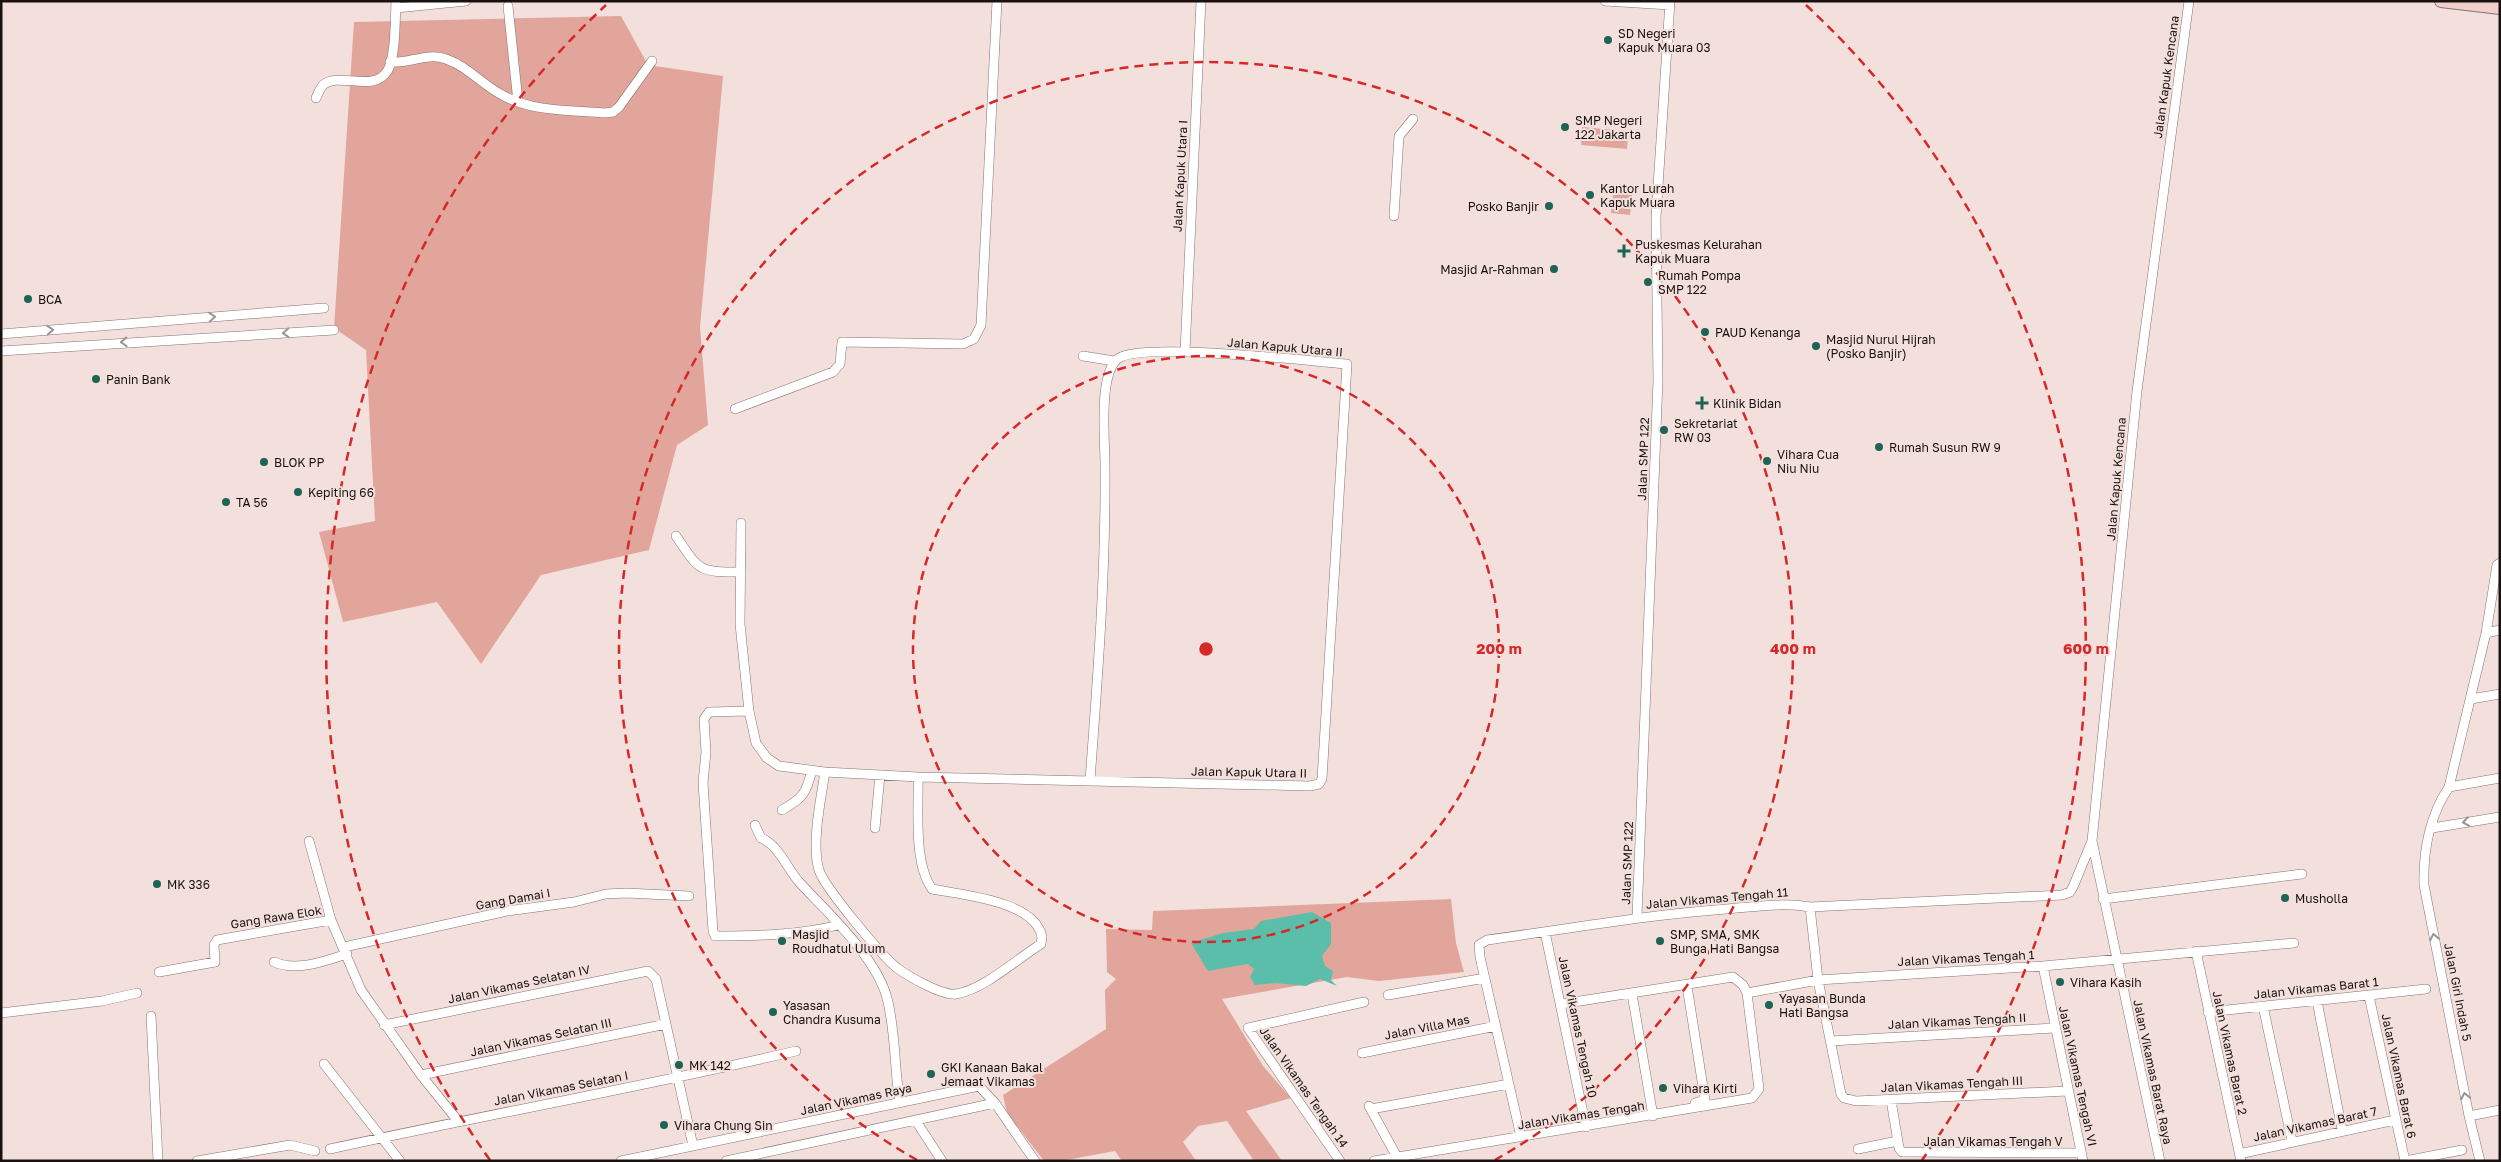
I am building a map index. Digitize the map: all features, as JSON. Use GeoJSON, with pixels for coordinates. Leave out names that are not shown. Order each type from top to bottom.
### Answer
{"type":"FeatureCollection","features":[{"type":"Feature","properties":{"kind":"main road"},"geometry":{"type":"LineString","coordinates":[[2442,1],[2500,8]]}},
{"type":"Feature","properties":{"kind":"street"},"geometry":{"type":"LineString","coordinates":[[316,98],[323,85],[330,82],[362,82],[380,78],[387,70],[390,62],[396,5],[466,1]]}},
{"type":"Feature","properties":{"kind":"street"},"geometry":{"type":"LineString","coordinates":[[735,409],[833,372],[840,364],[842,342],[963,344],[977,336],[981,325],[997,1]]}},
{"type":"Feature","properties":{"kind":"street","name":"Jalan Kapuk Utara I"},"geometry":{"type":"LineString","coordinates":[[1185,352],[1201,1]]}},
{"type":"Feature","properties":{"kind":"street"},"geometry":{"type":"LineString","coordinates":[[1606,1],[1670,3]]}},
{"type":"Feature","properties":{"kind":"street","name":"Jalan Kapuk Kencana"},"geometry":{"type":"LineString","coordinates":[[2116,959],[2092,841],[2137,391],[2189,1]]}},
{"type":"Feature","properties":{"kind":"street","name":"Jalan SMP 122"},"geometry":{"type":"LineString","coordinates":[[1637,917],[1658,380],[1656,217],[1670,3]]}},
{"type":"Feature","properties":{"kind":"street"},"geometry":{"type":"LineString","coordinates":[[508,6],[518,102]]}},
{"type":"Feature","properties":{"kind":"street"},"geometry":{"type":"LineString","coordinates":[[390,62],[400,63],[427,56],[445,58],[469,69],[502,96],[518,102],[553,109],[613,112],[619,107],[652,61]]}},
{"type":"Feature","properties":{"kind":"street"},"geometry":{"type":"LineString","coordinates":[[1394,216],[1399,136],[1413,119]]}},
{"type":"Feature","properties":{"kind":"street"},"geometry":{"type":"LineString","coordinates":[[1,334],[324,308]]}},
{"type":"Feature","properties":{"kind":"street"},"geometry":{"type":"LineString","coordinates":[[1,351],[334,330]]}},
{"type":"Feature","properties":{"kind":"street","name":"Jalan Kapuk Utara II"},"geometry":{"type":"LineString","coordinates":[[741,523],[740,624],[750,711],[756,742],[767,758],[787,769],[918,777],[1310,786],[1319,784],[1322,778],[1347,364],[1185,352],[1140,352],[1125,355],[1114,362]]}},
{"type":"Feature","properties":{"kind":"street"},"geometry":{"type":"LineString","coordinates":[[1083,356],[1114,362],[1107,376],[1105,412],[1106,543],[1090,780]]}},
{"type":"Feature","properties":{"kind":"street"},"geometry":{"type":"LineString","coordinates":[[676,536],[696,565],[702,569],[708,572],[741,572]]}},
{"type":"Feature","properties":{"kind":"street","name":"Jalan Giri Indah 5"},"geometry":{"type":"LineString","coordinates":[[2480,1161],[2469,1116],[2424,885],[2423,865],[2438,805],[2449,788],[2486,633],[2497,565],[2500,563]]}},
{"type":"Feature","properties":{"kind":"street"},"geometry":{"type":"LineString","coordinates":[[2486,633],[2500,630]]}},
{"type":"Feature","properties":{"kind":"street"},"geometry":{"type":"LineString","coordinates":[[2471,698],[2500,694]]}},
{"type":"Feature","properties":{"kind":"street"},"geometry":{"type":"LineString","coordinates":[[750,711],[710,712],[704,719],[706,752],[702,783],[713,931],[715,936],[800,933],[840,925]]}},
{"type":"Feature","properties":{"kind":"street"},"geometry":{"type":"LineString","coordinates":[[782,810],[805,794],[812,770]]}},
{"type":"Feature","properties":{"kind":"street"},"geometry":{"type":"LineString","coordinates":[[825,772],[817,838],[818,865],[824,881],[834,896],[897,968],[945,993],[955,994],[982,984],[1041,944],[1042,937],[1029,917],[1017,908],[932,889],[927,881],[920,850],[918,777]]}},
{"type":"Feature","properties":{"kind":"street"},"geometry":{"type":"LineString","coordinates":[[875,828],[880,774]]}},
{"type":"Feature","properties":{"kind":"street"},"geometry":{"type":"LineString","coordinates":[[2449,788],[2500,778]]}},
{"type":"Feature","properties":{"kind":"street"},"geometry":{"type":"LineString","coordinates":[[2432,828],[2500,817]]}},
{"type":"Feature","properties":{"kind":"street"},"geometry":{"type":"LineString","coordinates":[[755,825],[761,838],[771,842],[800,883],[823,905],[862,952],[886,995],[900,1103]]}},
{"type":"Feature","properties":{"kind":"street"},"geometry":{"type":"LineString","coordinates":[[309,841],[331,920],[361,990],[421,1075],[458,1121]]}},
{"type":"Feature","properties":{"kind":"street","name":"Jalan Vikamas Tengah 11"},"geometry":{"type":"LineString","coordinates":[[1522,1137],[1485,978],[1480,945],[1487,940],[1637,917],[1792,904],[1810,907],[2062,895],[2070,892],[2073,887],[2092,841]]}},
{"type":"Feature","properties":{"kind":"street"},"geometry":{"type":"LineString","coordinates":[[2103,899],[2302,874]]}},
{"type":"Feature","properties":{"kind":"street","name":"Gang Damai I"},"geometry":{"type":"LineString","coordinates":[[274,962],[283,966],[301,966],[345,951],[507,911],[574,902],[606,894],[689,896]]}},
{"type":"Feature","properties":{"kind":"street"},"geometry":{"type":"LineString","coordinates":[[1810,907],[1818,980],[1831,1041]]}},
{"type":"Feature","properties":{"kind":"street","name":"Gang Rawa Elok"},"geometry":{"type":"LineString","coordinates":[[159,972],[215,962],[214,945],[217,940],[331,920]]}},
{"type":"Feature","properties":{"kind":"street","name":"Jalan Vikamas Tengah 10"},"geometry":{"type":"LineString","coordinates":[[1545,932],[1586,1127]]}},
{"type":"Feature","properties":{"kind":"street"},"geometry":{"type":"LineString","coordinates":[[2116,959],[2294,943]]}},
{"type":"Feature","properties":{"kind":"street","name":"Jalan Vikamas Barat 2"},"geometry":{"type":"LineString","coordinates":[[2196,951],[2240,1157]]}},
{"type":"Feature","properties":{"kind":"street","name":"Jalan Vikamas Tengah 1"},"geometry":{"type":"LineString","coordinates":[[1747,993],[1818,980],[2043,966],[2116,959]]}},
{"type":"Feature","properties":{"kind":"street","name":"Jalan Vikamas Barat Raya"},"geometry":{"type":"LineString","coordinates":[[2116,959],[2160,1161]]}},
{"type":"Feature","properties":{"kind":"street","name":"Jalan Vikamas Tengah VI"},"geometry":{"type":"LineString","coordinates":[[2043,966],[2082,1157]]}},
{"type":"Feature","properties":{"kind":"street","name":"Jalan Vikamas Selatan IV"},"geometry":{"type":"LineString","coordinates":[[384,1025],[644,971],[652,972],[656,978],[666,1024]]}},
{"type":"Feature","properties":{"kind":"street"},"geometry":{"type":"LineString","coordinates":[[1561,1004],[1687,986],[1733,977],[1743,985],[1747,993]]}},
{"type":"Feature","properties":{"kind":"street"},"geometry":{"type":"LineString","coordinates":[[1388,995],[1485,978]]}},
{"type":"Feature","properties":{"kind":"street"},"geometry":{"type":"LineString","coordinates":[[1687,986],[1705,1100],[1690,1104]]}},
{"type":"Feature","properties":{"kind":"street","name":"Jalan Vikamas Barat 1"},"geometry":{"type":"LineString","coordinates":[[2208,1012],[2426,989]]}},
{"type":"Feature","properties":{"kind":"street"},"geometry":{"type":"LineString","coordinates":[[1,1013],[102,1001],[137,993]]}},
{"type":"Feature","properties":{"kind":"street","name":"Jalan Vikamas Tengah"},"geometry":{"type":"LineString","coordinates":[[1374,1161],[1752,1098],[1759,1089],[1747,993]]}},
{"type":"Feature","properties":{"kind":"street"},"geometry":{"type":"LineString","coordinates":[[1632,994],[1653,1116]]}},
{"type":"Feature","properties":{"kind":"street","name":"Jalan Vikamas Barat 6"},"geometry":{"type":"LineString","coordinates":[[2369,996],[2405,1161]]}},
{"type":"Feature","properties":{"kind":"street"},"geometry":{"type":"LineString","coordinates":[[2317,1001],[2342,1130]]}},
{"type":"Feature","properties":{"kind":"street","name":"Jalan Vikamas Tengah 14"},"geometry":{"type":"LineString","coordinates":[[1340,1161],[1248,1028],[1364,1002]]}},
{"type":"Feature","properties":{"kind":"street"},"geometry":{"type":"LineString","coordinates":[[2263,1006],[2292,1141]]}},
{"type":"Feature","properties":{"kind":"street"},"geometry":{"type":"LineString","coordinates":[[151,1016],[155,1062],[158,1161]]}},
{"type":"Feature","properties":{"kind":"street"},"geometry":{"type":"LineString","coordinates":[[666,1024],[693,1146]]}},
{"type":"Feature","properties":{"kind":"street","name":"Jalan Vikamas Selatan III"},"geometry":{"type":"LineString","coordinates":[[421,1075],[666,1024]]}},
{"type":"Feature","properties":{"kind":"street","name":"Jalan Villa Mas"},"geometry":{"type":"LineString","coordinates":[[1362,1053],[1496,1026]]}},
{"type":"Feature","properties":{"kind":"street","name":"Jalan Vikamas Tengah II"},"geometry":{"type":"LineString","coordinates":[[1831,1041],[2056,1028]]}},
{"type":"Feature","properties":{"kind":"street","name":"Jalan Vikamas Tengah III"},"geometry":{"type":"LineString","coordinates":[[1831,1041],[1841,1094],[1844,1098],[1856,1101],[2067,1091]]}},
{"type":"Feature","properties":{"kind":"street","name":"Jalan Vikamas Selatan I"},"geometry":{"type":"LineString","coordinates":[[330,1149],[458,1121],[677,1078],[796,1051]]}},
{"type":"Feature","properties":{"kind":"street"},"geometry":{"type":"LineString","coordinates":[[324,1064],[400,1161]]}},
{"type":"Feature","properties":{"kind":"street"},"geometry":{"type":"LineString","coordinates":[[1397,1157],[1370,1107],[1509,1084]]}},
{"type":"Feature","properties":{"kind":"street","name":"Jalan Vikamas Raya"},"geometry":{"type":"LineString","coordinates":[[622,1161],[979,1086],[994,1102],[1036,1161]]}},
{"type":"Feature","properties":{"kind":"street"},"geometry":{"type":"LineString","coordinates":[[1858,1149],[1898,1141],[1891,1100]]}},
{"type":"Feature","properties":{"kind":"street"},"geometry":{"type":"LineString","coordinates":[[726,1161],[916,1121],[994,1102]]}},
{"type":"Feature","properties":{"kind":"street"},"geometry":{"type":"LineString","coordinates":[[2469,1116],[2500,1110]]}},
{"type":"Feature","properties":{"kind":"street","name":"Jalan Vikamas Barat 7"},"geometry":{"type":"LineString","coordinates":[[2240,1157],[2292,1141],[2395,1120]]}},
{"type":"Feature","properties":{"kind":"street"},"geometry":{"type":"LineString","coordinates":[[916,1121],[942,1161]]}},
{"type":"Feature","properties":{"kind":"street","name":"Jalan Vikamas Tengah V"},"geometry":{"type":"LineString","coordinates":[[1898,1141],[1899,1148],[1906,1153],[2082,1157]]}},
{"type":"Feature","properties":{"kind":"street"},"geometry":{"type":"LineString","coordinates":[[197,1161],[290,1145],[315,1151]]}},
{"type":"Feature","properties":{"kind":"street"},"geometry":{"type":"LineString","coordinates":[[2405,1161],[2462,1150]]}},
{"type":"Feature","properties":{"kind":"shaded area"},"geometry":{"type":"Polygon","coordinates":[[[621,16],[648,65],[723,76],[700,327],[708,425],[677,445],[649,550],[541,575],[481,664],[437,602],[343,622],[319,532],[375,521],[366,350],[334,328],[354,22],[621,16]]]}},
{"type":"Feature","properties":{"kind":"shaded area"},"geometry":{"type":"Polygon","coordinates":[[[1582,127],[1628,131],[1627,149],[1581,145],[1582,127]]]}},
{"type":"Feature","properties":{"kind":"shaded area"},"geometry":{"type":"Polygon","coordinates":[[[1614,186],[1633,187],[1630,215],[1611,213],[1614,186]]]}},
{"type":"Feature","properties":{"kind":"shaded area"},"geometry":{"type":"Polygon","coordinates":[[[1451,899],[1456,943],[1464,972],[1379,981],[1347,977],[1222,999],[1263,1066],[1291,1098],[1246,1111],[1282,1161],[1254,1161],[1227,1121],[1198,1126],[1183,1142],[1196,1161],[1122,1161],[1115,1151],[1061,1161],[1044,1161],[1007,1113],[1003,1095],[1106,1029],[1105,990],[1116,979],[1107,972],[1106,929],[1152,930],[1153,911],[1451,899]]]}},
{"type":"Feature","properties":{"kind":"shaded area"},"geometry":{"type":"Polygon","coordinates":[[[1312,912],[1331,923],[1331,944],[1322,956],[1325,966],[1333,971],[1331,980],[1337,986],[1320,979],[1306,986],[1275,983],[1255,985],[1250,977],[1254,969],[1248,964],[1208,971],[1191,943],[1223,933],[1254,929],[1261,921],[1312,912]]]}},
{"type":"Feature","properties":{"kind":"place","name":"SD Negeri Kapuk Muara 03"},"geometry":{"type":"Point","coordinates":[1608,40]}},
{"type":"Feature","properties":{"kind":"place","name":"SMP Negeri 122 Jakarta"},"geometry":{"type":"Point","coordinates":[1565,127]}},
{"type":"Feature","properties":{"kind":"place","name":"Kantor Lurah Kapuk Muara"},"geometry":{"type":"Point","coordinates":[1590,195]}},
{"type":"Feature","properties":{"kind":"place","name":"Posko Banjir"},"geometry":{"type":"Point","coordinates":[1549,206]}},
{"type":"Feature","properties":{"kind":"place","name":"Puskesmas Kelurahan Kapuk Muara"},"geometry":{"type":"Point","coordinates":[1624,251]}},
{"type":"Feature","properties":{"kind":"place","name":"Masjid Ar-Rahman"},"geometry":{"type":"Point","coordinates":[1554,269]}},
{"type":"Feature","properties":{"kind":"place","name":"Rumah Pompa SMP 122"},"geometry":{"type":"Point","coordinates":[1648,282]}},
{"type":"Feature","properties":{"kind":"place","name":"BCA"},"geometry":{"type":"Point","coordinates":[28,299]}},
{"type":"Feature","properties":{"kind":"place","name":"PAUD Kenanga"},"geometry":{"type":"Point","coordinates":[1705,332]}},
{"type":"Feature","properties":{"kind":"place","name":"Masjid Nurul Hijrah (Posko Banjir)"},"geometry":{"type":"Point","coordinates":[1816,346]}},
{"type":"Feature","properties":{"kind":"place","name":"Panin Bank"},"geometry":{"type":"Point","coordinates":[96,379]}},
{"type":"Feature","properties":{"kind":"place","name":"Klinik Bidan"},"geometry":{"type":"Point","coordinates":[1702,403]}},
{"type":"Feature","properties":{"kind":"place","name":"Sekretariat RW 03"},"geometry":{"type":"Point","coordinates":[1664,430]}},
{"type":"Feature","properties":{"kind":"place","name":"Rumah Susun RW 9"},"geometry":{"type":"Point","coordinates":[1879,447]}},
{"type":"Feature","properties":{"kind":"place","name":"Vihara Cua Niu Niu"},"geometry":{"type":"Point","coordinates":[1767,461]}},
{"type":"Feature","properties":{"kind":"place","name":"BLOK PP"},"geometry":{"type":"Point","coordinates":[264,462]}},
{"type":"Feature","properties":{"kind":"place","name":"Kepiting 66"},"geometry":{"type":"Point","coordinates":[298,492]}},
{"type":"Feature","properties":{"kind":"place","name":"TA 56"},"geometry":{"type":"Point","coordinates":[226,502]}},
{"type":"Feature","properties":{"kind":"place","name":"MK 336"},"geometry":{"type":"Point","coordinates":[157,884]}},
{"type":"Feature","properties":{"kind":"place","name":"Musholla"},"geometry":{"type":"Point","coordinates":[2285,898]}},
{"type":"Feature","properties":{"kind":"place","name":"Masjid Roudhatul Ulum"},"geometry":{"type":"Point","coordinates":[782,941]}},
{"type":"Feature","properties":{"kind":"place","name":"SMP, SMA, SMK Bunga Hati Bangsa"},"geometry":{"type":"Point","coordinates":[1660,941]}},
{"type":"Feature","properties":{"kind":"place","name":"Vihara Kasih"},"geometry":{"type":"Point","coordinates":[2060,982]}},
{"type":"Feature","properties":{"kind":"place","name":"Yayasan Bunda Hati Bangsa"},"geometry":{"type":"Point","coordinates":[1769,1005]}},
{"type":"Feature","properties":{"kind":"place","name":"Yasasan Chandra Kusuma"},"geometry":{"type":"Point","coordinates":[773,1012]}},
{"type":"Feature","properties":{"kind":"place","name":"MK 142"},"geometry":{"type":"Point","coordinates":[679,1065]}},
{"type":"Feature","properties":{"kind":"place","name":"GKI Kanaan Bakal Jemaat Vikamas"},"geometry":{"type":"Point","coordinates":[931,1074]}},
{"type":"Feature","properties":{"kind":"place","name":"Vihara Kirti"},"geometry":{"type":"Point","coordinates":[1663,1088]}},
{"type":"Feature","properties":{"kind":"place","name":"Vihara Chung Sin"},"geometry":{"type":"Point","coordinates":[664,1125]}}]}
